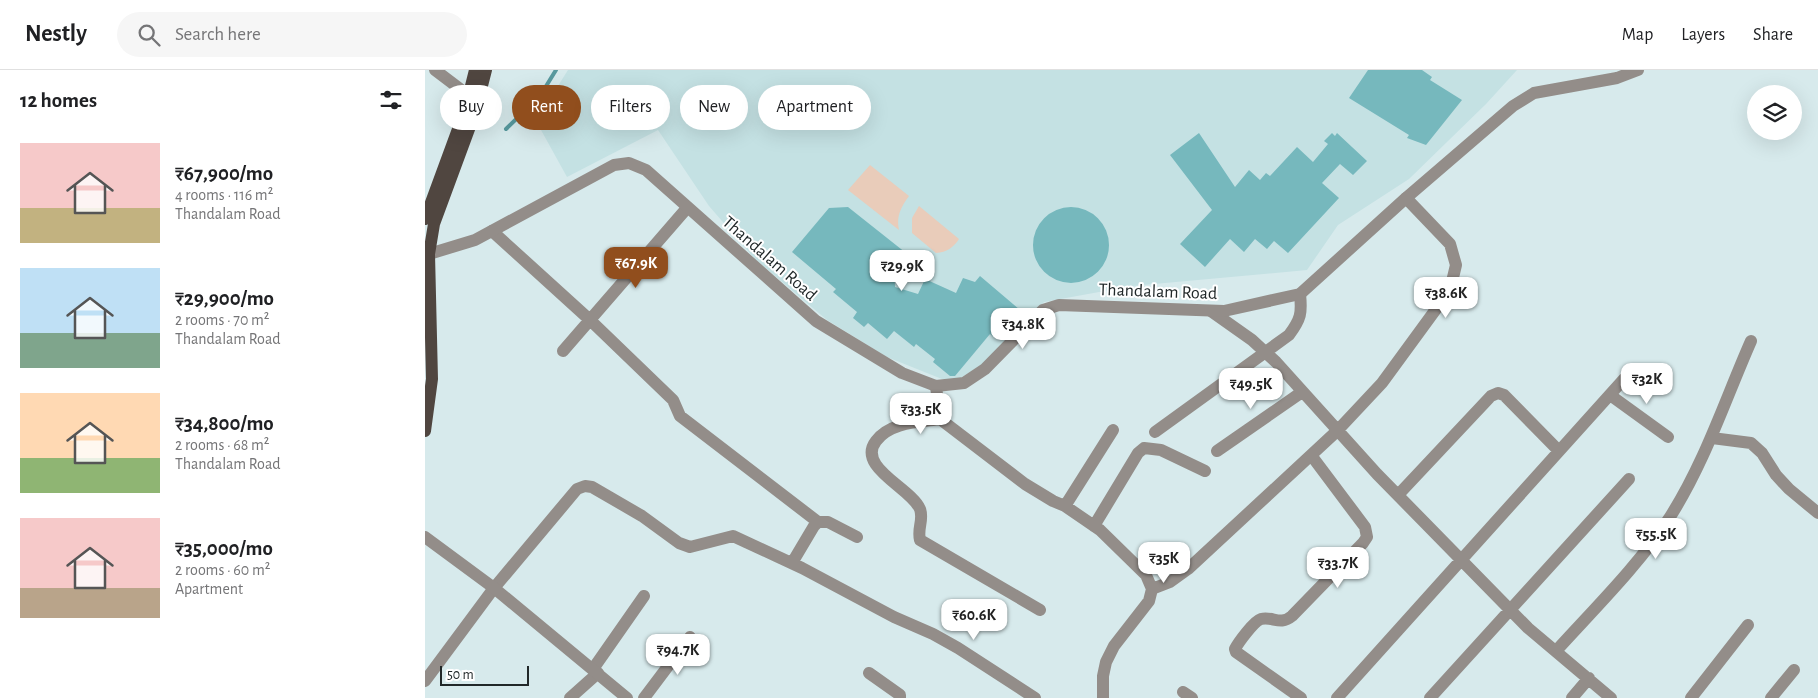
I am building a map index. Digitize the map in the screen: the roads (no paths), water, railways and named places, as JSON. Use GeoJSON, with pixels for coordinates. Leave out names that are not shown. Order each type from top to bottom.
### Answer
{"type":"FeatureCollection","features":[{"type":"Feature","properties":{"kind":"main road"},"geometry":{"type":"LineString","coordinates":[[471,85],[475,70]]}},
{"type":"Feature","properties":{"kind":"main road"},"geometry":{"type":"LineString","coordinates":[[425,431],[432,379],[427,254],[435,224],[475,113],[486,70]]}},
{"type":"Feature","properties":{"kind":"main road"},"geometry":{"type":"LineString","coordinates":[[425,219],[458,130]]}},
{"type":"Feature","properties":{"kind":"street"},"geometry":{"type":"LineString","coordinates":[[435,70],[455,85]]}},
{"type":"Feature","properties":{"kind":"street","name":"Thandalam Road"},"geometry":{"type":"LineString","coordinates":[[427,254],[475,240],[613,165],[629,163],[646,170],[816,322],[902,373],[935,386],[964,383],[985,369],[1043,310],[1059,305],[1224,311],[1300,294],[1406,198],[1513,106],[1535,93],[1617,78],[1638,70]]}},
{"type":"Feature","properties":{"kind":"street"},"geometry":{"type":"LineString","coordinates":[[1152,589],[1170,582],[1188,570],[1337,431],[1382,383],[1450,290],[1456,265],[1450,244],[1406,198]]}},
{"type":"Feature","properties":{"kind":"street"},"geometry":{"type":"LineString","coordinates":[[563,351],[687,208]]}},
{"type":"Feature","properties":{"kind":"street"},"geometry":{"type":"LineString","coordinates":[[493,231],[591,320],[673,400],[680,416],[818,522],[828,522],[857,537]]}},
{"type":"Feature","properties":{"kind":"street"},"geometry":{"type":"LineString","coordinates":[[1155,432],[1289,335],[1299,322],[1301,311],[1300,294]]}},
{"type":"Feature","properties":{"kind":"street"},"geometry":{"type":"LineString","coordinates":[[1211,311],[1252,340],[1266,353],[1337,431],[1528,628],[1611,698]]}},
{"type":"Feature","properties":{"kind":"street"},"geometry":{"type":"LineString","coordinates":[[1556,651],[1656,538],[1671,515],[1712,438],[1728,392],[1751,341]]}},
{"type":"Feature","properties":{"kind":"street"},"geometry":{"type":"LineString","coordinates":[[1337,698],[1624,379]]}},
{"type":"Feature","properties":{"kind":"street"},"geometry":{"type":"LineString","coordinates":[[935,386],[940,419],[1025,484],[1065,506],[1094,526],[1146,575],[1152,589],[1149,600],[1114,646],[1106,662],[1103,676],[1103,698]]}},
{"type":"Feature","properties":{"kind":"street"},"geometry":{"type":"LineString","coordinates":[[1217,451],[1302,392]]}},
{"type":"Feature","properties":{"kind":"street"},"geometry":{"type":"LineString","coordinates":[[1398,495],[1491,396],[1498,393],[1503,395],[1559,451]]}},
{"type":"Feature","properties":{"kind":"street"},"geometry":{"type":"LineString","coordinates":[[1610,394],[1668,437]]}},
{"type":"Feature","properties":{"kind":"street"},"geometry":{"type":"LineString","coordinates":[[940,419],[904,424],[880,435],[871,447],[871,458],[878,468],[909,496],[920,509],[922,520],[918,532],[920,540],[1040,610]]}},
{"type":"Feature","properties":{"kind":"street"},"geometry":{"type":"LineString","coordinates":[[1065,506],[1113,430]]}},
{"type":"Feature","properties":{"kind":"street"},"geometry":{"type":"LineString","coordinates":[[1712,438],[1751,443],[1762,453],[1776,475],[1789,489],[1818,513]]}},
{"type":"Feature","properties":{"kind":"street"},"geometry":{"type":"LineString","coordinates":[[1094,526],[1138,452],[1144,448],[1161,450],[1205,472]]}},
{"type":"Feature","properties":{"kind":"street"},"geometry":{"type":"LineString","coordinates":[[1301,698],[1236,652],[1235,649],[1255,623],[1261,619],[1282,621],[1292,616],[1367,537],[1365,527],[1311,455]]}},
{"type":"Feature","properties":{"kind":"street"},"geometry":{"type":"LineString","coordinates":[[1430,698],[1629,479]]}},
{"type":"Feature","properties":{"kind":"street"},"geometry":{"type":"LineString","coordinates":[[425,681],[494,588],[577,489],[585,486],[593,487],[642,516],[679,543],[690,547],[733,536],[792,564],[894,617],[933,634],[1035,698]]}},
{"type":"Feature","properties":{"kind":"street"},"geometry":{"type":"LineString","coordinates":[[792,564],[818,522]]}},
{"type":"Feature","properties":{"kind":"street"},"geometry":{"type":"LineString","coordinates":[[425,537],[494,588],[627,698]]}},
{"type":"Feature","properties":{"kind":"street"},"geometry":{"type":"LineString","coordinates":[[570,698],[595,671],[644,596]]}},
{"type":"Feature","properties":{"kind":"street"},"geometry":{"type":"LineString","coordinates":[[1691,698],[1747,625]]}},
{"type":"Feature","properties":{"kind":"street"},"geometry":{"type":"LineString","coordinates":[[644,698],[690,637]]}},
{"type":"Feature","properties":{"kind":"street"},"geometry":{"type":"LineString","coordinates":[[1771,698],[1794,670]]}},
{"type":"Feature","properties":{"kind":"street"},"geometry":{"type":"LineString","coordinates":[[869,673],[901,698]]}},
{"type":"Feature","properties":{"kind":"street"},"geometry":{"type":"LineString","coordinates":[[1572,698],[1589,678]]}},
{"type":"Feature","properties":{"kind":"waterway"},"geometry":{"type":"LineString","coordinates":[[506,129],[540,96],[556,70]]}}]}
